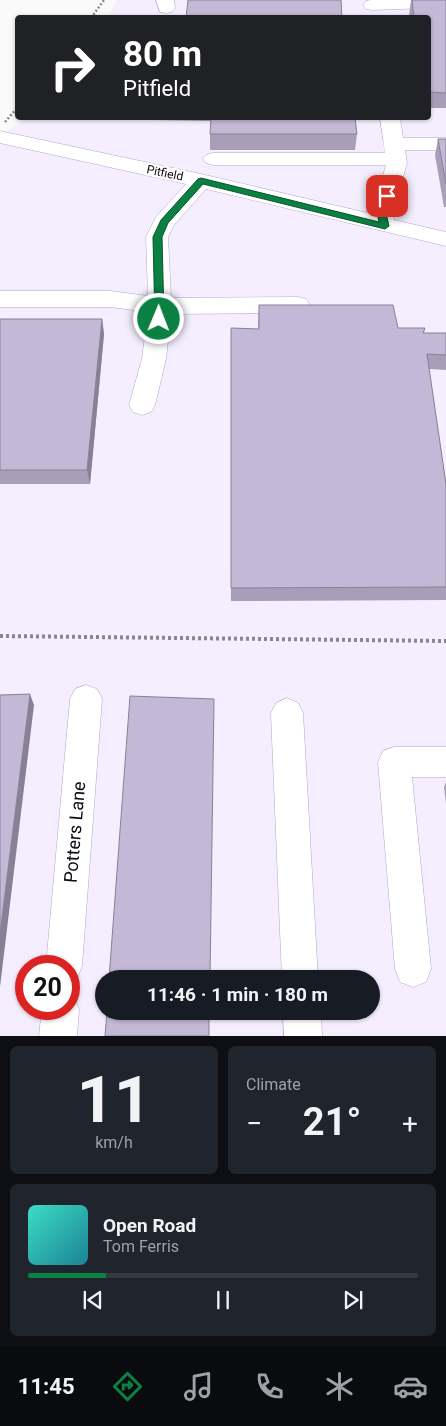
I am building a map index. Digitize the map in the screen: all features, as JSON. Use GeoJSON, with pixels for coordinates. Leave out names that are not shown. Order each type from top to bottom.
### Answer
{"type":"FeatureCollection","features":[{"type":"Feature","properties":{"kind":"street"},"geometry":{"type":"LineString","coordinates":[[373,8],[427,3]]}},
{"type":"Feature","properties":{"kind":"street"},"geometry":{"type":"LineString","coordinates":[[385,226],[382,213],[397,162],[390,120]]}},
{"type":"Feature","properties":{"kind":"street","name":"Pitfield"},"geometry":{"type":"LineString","coordinates":[[1,131],[385,226],[446,239]]}},
{"type":"Feature","properties":{"kind":"street"},"geometry":{"type":"LineString","coordinates":[[212,159],[395,151],[446,144]]}},
{"type":"Feature","properties":{"kind":"street"},"geometry":{"type":"LineString","coordinates":[[142,405],[154,359],[160,306],[157,237],[164,222],[201,181]]}},
{"type":"Feature","properties":{"kind":"street"},"geometry":{"type":"LineString","coordinates":[[0,299],[110,299],[160,306],[324,306]]}},
{"type":"Feature","properties":{"kind":"street","name":"Potters Lane"},"geometry":{"type":"LineString","coordinates":[[65,955],[86,699]]}},
{"type":"Feature","properties":{"kind":"street"},"geometry":{"type":"LineString","coordinates":[[287,713],[300,970]]}},
{"type":"Feature","properties":{"kind":"street"},"geometry":{"type":"LineString","coordinates":[[413,969],[394,762],[446,762]]}},
{"type":"Feature","properties":{"kind":"street"},"geometry":{"type":"LineString","coordinates":[[58,1036],[59,1020]]}},
{"type":"Feature","properties":{"kind":"street"},"geometry":{"type":"LineString","coordinates":[[302,1020],[303,1036]]}},
{"type":"Feature","properties":{"kind":"path"},"geometry":{"type":"LineString","coordinates":[[93,15],[104,0]]}},
{"type":"Feature","properties":{"kind":"path"},"geometry":{"type":"LineString","coordinates":[[1,131],[15,111]]}},
{"type":"Feature","properties":{"kind":"path"},"geometry":{"type":"LineString","coordinates":[[0,636],[446,641]]}},
{"type":"Feature","properties":{"kind":"shaded area"},"geometry":{"type":"Polygon","coordinates":[[[117,0],[446,0],[446,1036],[0,1036],[0,136],[22,120],[431,120],[431,15],[109,15],[117,0]]]}},
{"type":"Feature","properties":{"kind":"building"},"geometry":{"type":"Polygon","coordinates":[[[188,0],[341,0],[342,15],[186,15],[188,0]]]}},
{"type":"Feature","properties":{"kind":"building"},"geometry":{"type":"Polygon","coordinates":[[[412,0],[446,0],[446,93],[431,92],[431,15],[414,15],[412,0]]]}},
{"type":"Feature","properties":{"kind":"building"},"geometry":{"type":"Polygon","coordinates":[[[211,120],[355,120],[357,134],[210,134],[211,120]]]}},
{"type":"Feature","properties":{"kind":"building"},"geometry":{"type":"Polygon","coordinates":[[[438,139],[446,139],[446,184],[438,139]]]}},
{"type":"Feature","properties":{"kind":"building"},"geometry":{"type":"Polygon","coordinates":[[[259,305],[393,305],[398,328],[425,328],[423,333],[446,333],[446,355],[427,354],[446,484],[446,587],[231,588],[231,328],[259,329],[259,305]]]}},
{"type":"Feature","properties":{"kind":"building"},"geometry":{"type":"Polygon","coordinates":[[[0,319],[102,319],[87,470],[0,470],[0,319]]]}},
{"type":"Feature","properties":{"kind":"building"},"geometry":{"type":"Polygon","coordinates":[[[30,694],[0,933],[0,695],[30,694]]]}},
{"type":"Feature","properties":{"kind":"building"},"geometry":{"type":"Polygon","coordinates":[[[130,696],[214,699],[210,970],[110,970],[130,696]]]}},
{"type":"Feature","properties":{"kind":"building"},"geometry":{"type":"Polygon","coordinates":[[[106,1020],[209,1020],[209,1036],[105,1036],[106,1020]]]}},
{"type":"Feature","properties":{"kind":"route"},"geometry":{"type":"LineString","coordinates":[[159,319],[157,237],[164,222],[178,204],[201,181],[385,226],[382,213],[387,196]]}}]}
